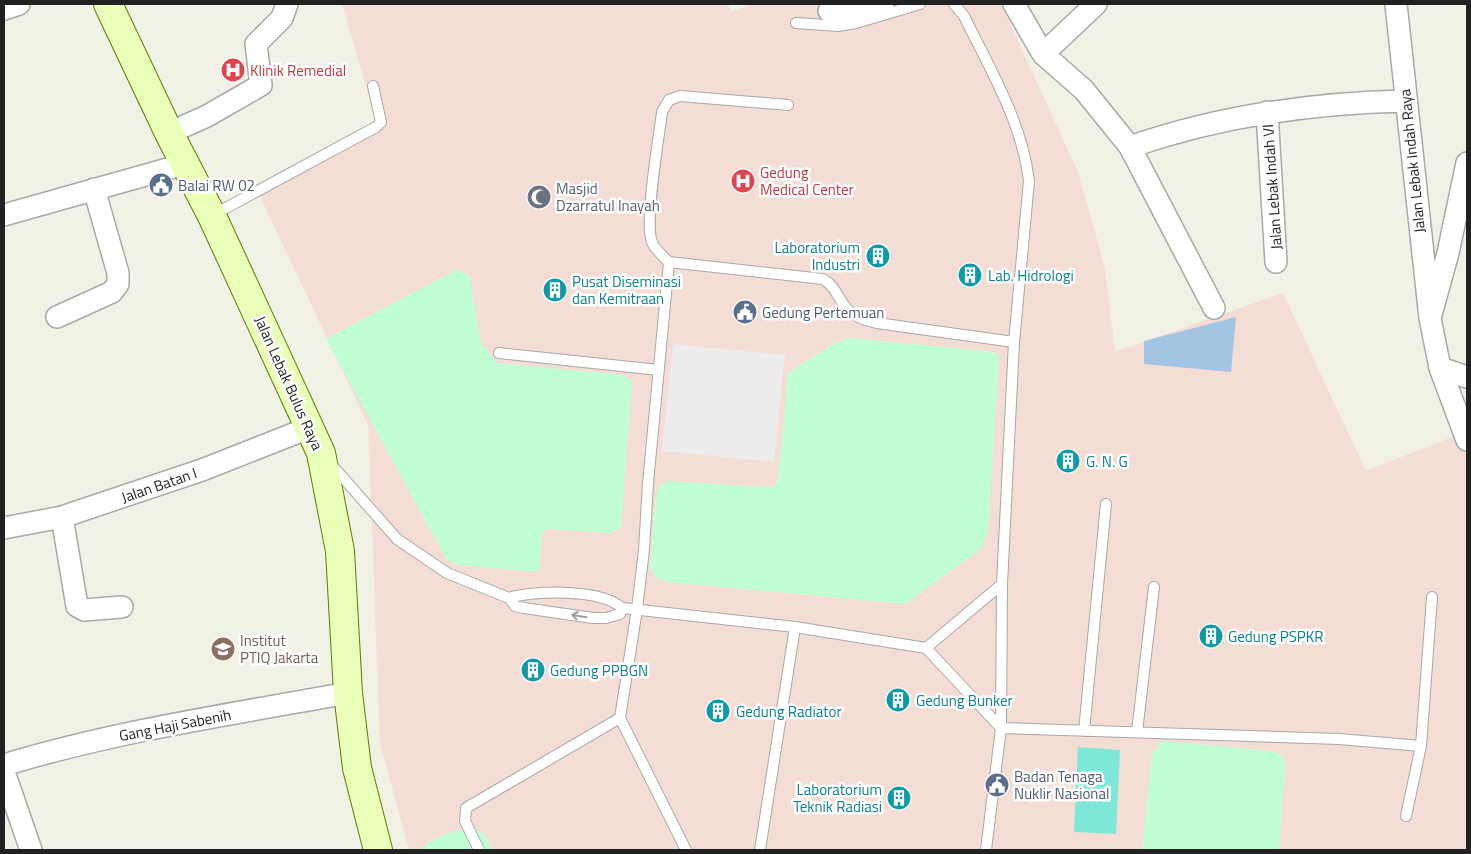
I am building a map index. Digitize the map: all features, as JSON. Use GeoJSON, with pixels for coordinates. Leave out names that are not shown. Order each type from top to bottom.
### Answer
{"type":"FeatureCollection","features":[{"type":"Feature","properties":{"kind":"main road","name":"Jalan Lebak Bulus Raya"},"geometry":{"type":"LineString","coordinates":[[108,4],[169,133],[212,216],[311,427],[321,453],[336,523],[343,578],[348,693],[359,777],[378,850]]}},
{"type":"Feature","properties":{"kind":"street"},"geometry":{"type":"LineString","coordinates":[[4,9],[19,4]]}},
{"type":"Feature","properties":{"kind":"street"},"geometry":{"type":"LineString","coordinates":[[169,133],[206,116],[261,85],[256,44],[282,18],[287,4]]}},
{"type":"Feature","properties":{"kind":"street"},"geometry":{"type":"LineString","coordinates":[[1014,4],[1042,54],[1084,90],[1130,146],[1214,308]]}},
{"type":"Feature","properties":{"kind":"street"},"geometry":{"type":"LineString","coordinates":[[1042,54],[1096,4]]}},
{"type":"Feature","properties":{"kind":"street","name":"Jalan Lebak Indah Raya"},"geometry":{"type":"LineString","coordinates":[[1396,4],[1430,318],[1440,368],[1467,440]]}},
{"type":"Feature","properties":{"kind":"street"},"geometry":{"type":"LineString","coordinates":[[829,11],[873,5]]}},
{"type":"Feature","properties":{"kind":"street","name":"Jalan Lebak Indah VI"},"geometry":{"type":"LineString","coordinates":[[1130,146],[1194,127],[1267,112],[1405,101]]}},
{"type":"Feature","properties":{"kind":"street","name":"Jalan Lebak Indah VI"},"geometry":{"type":"LineString","coordinates":[[1267,112],[1276,262]]}},
{"type":"Feature","properties":{"kind":"street"},"geometry":{"type":"LineString","coordinates":[[1430,318],[1448,253],[1467,163]]}},
{"type":"Feature","properties":{"kind":"street"},"geometry":{"type":"LineString","coordinates":[[4,216],[185,164]]}},
{"type":"Feature","properties":{"kind":"street"},"geometry":{"type":"LineString","coordinates":[[57,317],[112,292],[118,284],[118,273],[94,189]]}},
{"type":"Feature","properties":{"kind":"street"},"geometry":{"type":"LineString","coordinates":[[1440,368],[1467,376]]}},
{"type":"Feature","properties":{"kind":"street","name":"Jalan Batan I"},"geometry":{"type":"LineString","coordinates":[[4,528],[62,518],[202,470],[311,427]]}},
{"type":"Feature","properties":{"kind":"street"},"geometry":{"type":"LineString","coordinates":[[62,518],[77,606],[84,610],[122,607]]}},
{"type":"Feature","properties":{"kind":"street","name":"Gang Haji Sabenih"},"geometry":{"type":"LineString","coordinates":[[4,764],[42,753],[164,726],[348,693]]}},
{"type":"Feature","properties":{"kind":"street"},"geometry":{"type":"LineString","coordinates":[[4,772],[31,850]]}},
{"type":"Feature","properties":{"kind":"lane"},"geometry":{"type":"LineString","coordinates":[[796,23],[838,26],[856,23],[920,4]]}},
{"type":"Feature","properties":{"kind":"lane"},"geometry":{"type":"LineString","coordinates":[[954,4],[964,16],[1011,114],[1026,159],[1029,181],[1014,342],[1002,584],[1001,728],[986,850]]}},
{"type":"Feature","properties":{"kind":"lane"},"geometry":{"type":"LineString","coordinates":[[212,216],[376,127],[381,122],[373,86]]}},
{"type":"Feature","properties":{"kind":"lane"},"geometry":{"type":"LineString","coordinates":[[788,105],[680,96],[666,103],[662,112],[649,222],[651,241],[670,262],[812,276],[829,282],[849,310],[858,317],[877,323],[1014,342]]}},
{"type":"Feature","properties":{"kind":"lane"},"geometry":{"type":"LineString","coordinates":[[670,262],[638,609],[620,718],[686,850]]}},
{"type":"Feature","properties":{"kind":"lane"},"geometry":{"type":"LineString","coordinates":[[499,353],[659,370]]}},
{"type":"Feature","properties":{"kind":"lane"},"geometry":{"type":"LineString","coordinates":[[321,453],[397,540],[447,573],[509,598],[515,606],[524,608],[593,618],[613,617],[620,614],[622,608]]}},
{"type":"Feature","properties":{"kind":"lane"},"geometry":{"type":"LineString","coordinates":[[1084,730],[1106,504]]}},
{"type":"Feature","properties":{"kind":"lane"},"geometry":{"type":"LineString","coordinates":[[926,648],[1002,584]]}},
{"type":"Feature","properties":{"kind":"lane"},"geometry":{"type":"LineString","coordinates":[[1138,732],[1154,587]]}},
{"type":"Feature","properties":{"kind":"lane"},"geometry":{"type":"LineString","coordinates":[[509,598],[538,592],[594,596],[607,598],[622,608],[795,627],[926,648],[1001,728],[1339,739],[1421,746]]}},
{"type":"Feature","properties":{"kind":"lane"},"geometry":{"type":"LineString","coordinates":[[1406,816],[1421,746],[1432,597]]}},
{"type":"Feature","properties":{"kind":"lane"},"geometry":{"type":"LineString","coordinates":[[760,850],[795,627]]}},
{"type":"Feature","properties":{"kind":"lane"},"geometry":{"type":"LineString","coordinates":[[479,850],[465,821],[466,808],[620,718]]}},
{"type":"Feature","properties":{"kind":"shaded area"},"geometry":{"type":"Polygon","coordinates":[[[342,4],[728,4],[731,11],[756,4],[1001,4],[1078,172],[1105,268],[1115,352],[1283,293],[1366,471],[1462,433],[1467,446],[1467,850],[409,850],[380,743],[368,425],[257,190],[378,128],[342,4]]]}},
{"type":"Feature","properties":{"kind":"shaded area"},"geometry":{"type":"Polygon","coordinates":[[[1236,317],[1231,372],[1144,364],[1144,341],[1236,317]]]}},
{"type":"Feature","properties":{"kind":"shaded area"},"geometry":{"type":"Polygon","coordinates":[[[673,344],[785,355],[774,462],[662,451],[673,344]]]}},
{"type":"Feature","properties":{"kind":"shaded area"},"geometry":{"type":"Polygon","coordinates":[[[1078,747],[1120,750],[1116,834],[1074,832],[1078,747]]]}},
{"type":"Feature","properties":{"kind":"green space"},"geometry":{"type":"Polygon","coordinates":[[[456,270],[469,275],[481,343],[497,363],[624,375],[632,381],[621,527],[611,533],[547,529],[543,533],[537,572],[459,565],[447,560],[326,339],[456,270]]]}},
{"type":"Feature","properties":{"kind":"green space"},"geometry":{"type":"Polygon","coordinates":[[[850,338],[994,352],[999,355],[988,531],[978,551],[905,604],[668,582],[657,578],[650,569],[656,495],[661,484],[668,481],[764,487],[775,486],[778,481],[788,373],[837,342],[850,338]]]}},
{"type":"Feature","properties":{"kind":"green space"},"geometry":{"type":"Polygon","coordinates":[[[1162,741],[1273,751],[1279,754],[1284,761],[1285,770],[1279,850],[1142,850],[1152,754],[1162,741]]]}},
{"type":"Feature","properties":{"kind":"green space"},"geometry":{"type":"Polygon","coordinates":[[[470,828],[482,833],[493,850],[420,850],[443,835],[470,828]]]}},
{"type":"Feature","properties":{"kind":"place","name":"Klinik Remedial"},"geometry":{"type":"Point","coordinates":[233,70]}},
{"type":"Feature","properties":{"kind":"place","name":"Gedung Medical Center"},"geometry":{"type":"Point","coordinates":[743,181]}},
{"type":"Feature","properties":{"kind":"place","name":"Balai RW 02"},"geometry":{"type":"Point","coordinates":[161,185]}},
{"type":"Feature","properties":{"kind":"place","name":"Masjid Dzarratul Inayah"},"geometry":{"type":"Point","coordinates":[539,197]}},
{"type":"Feature","properties":{"kind":"place","name":"Laboratorium Industri"},"geometry":{"type":"Point","coordinates":[878,256]}},
{"type":"Feature","properties":{"kind":"place","name":"Lab. Hidrologi"},"geometry":{"type":"Point","coordinates":[970,275]}},
{"type":"Feature","properties":{"kind":"place","name":"Pusat Diseminasi dan Kemitraan"},"geometry":{"type":"Point","coordinates":[555,290]}},
{"type":"Feature","properties":{"kind":"place","name":"Gedung Pertemuan"},"geometry":{"type":"Point","coordinates":[745,312]}},
{"type":"Feature","properties":{"kind":"place","name":"G. N. G"},"geometry":{"type":"Point","coordinates":[1068,461]}},
{"type":"Feature","properties":{"kind":"place","name":"Gedung PSPKR"},"geometry":{"type":"Point","coordinates":[1211,636]}},
{"type":"Feature","properties":{"kind":"place","name":"Institut PTIQ Jakarta"},"geometry":{"type":"Point","coordinates":[223,649]}},
{"type":"Feature","properties":{"kind":"place","name":"Gedung PPBGN"},"geometry":{"type":"Point","coordinates":[533,670]}},
{"type":"Feature","properties":{"kind":"place","name":"Gedung Bunker"},"geometry":{"type":"Point","coordinates":[898,700]}},
{"type":"Feature","properties":{"kind":"place","name":"Gedung Radiator"},"geometry":{"type":"Point","coordinates":[718,711]}},
{"type":"Feature","properties":{"kind":"place","name":"Badan Tenaga Nuklir Nasional"},"geometry":{"type":"Point","coordinates":[997,785]}},
{"type":"Feature","properties":{"kind":"place","name":"Laboratorium Teknik Radiasi"},"geometry":{"type":"Point","coordinates":[899,798]}}]}
